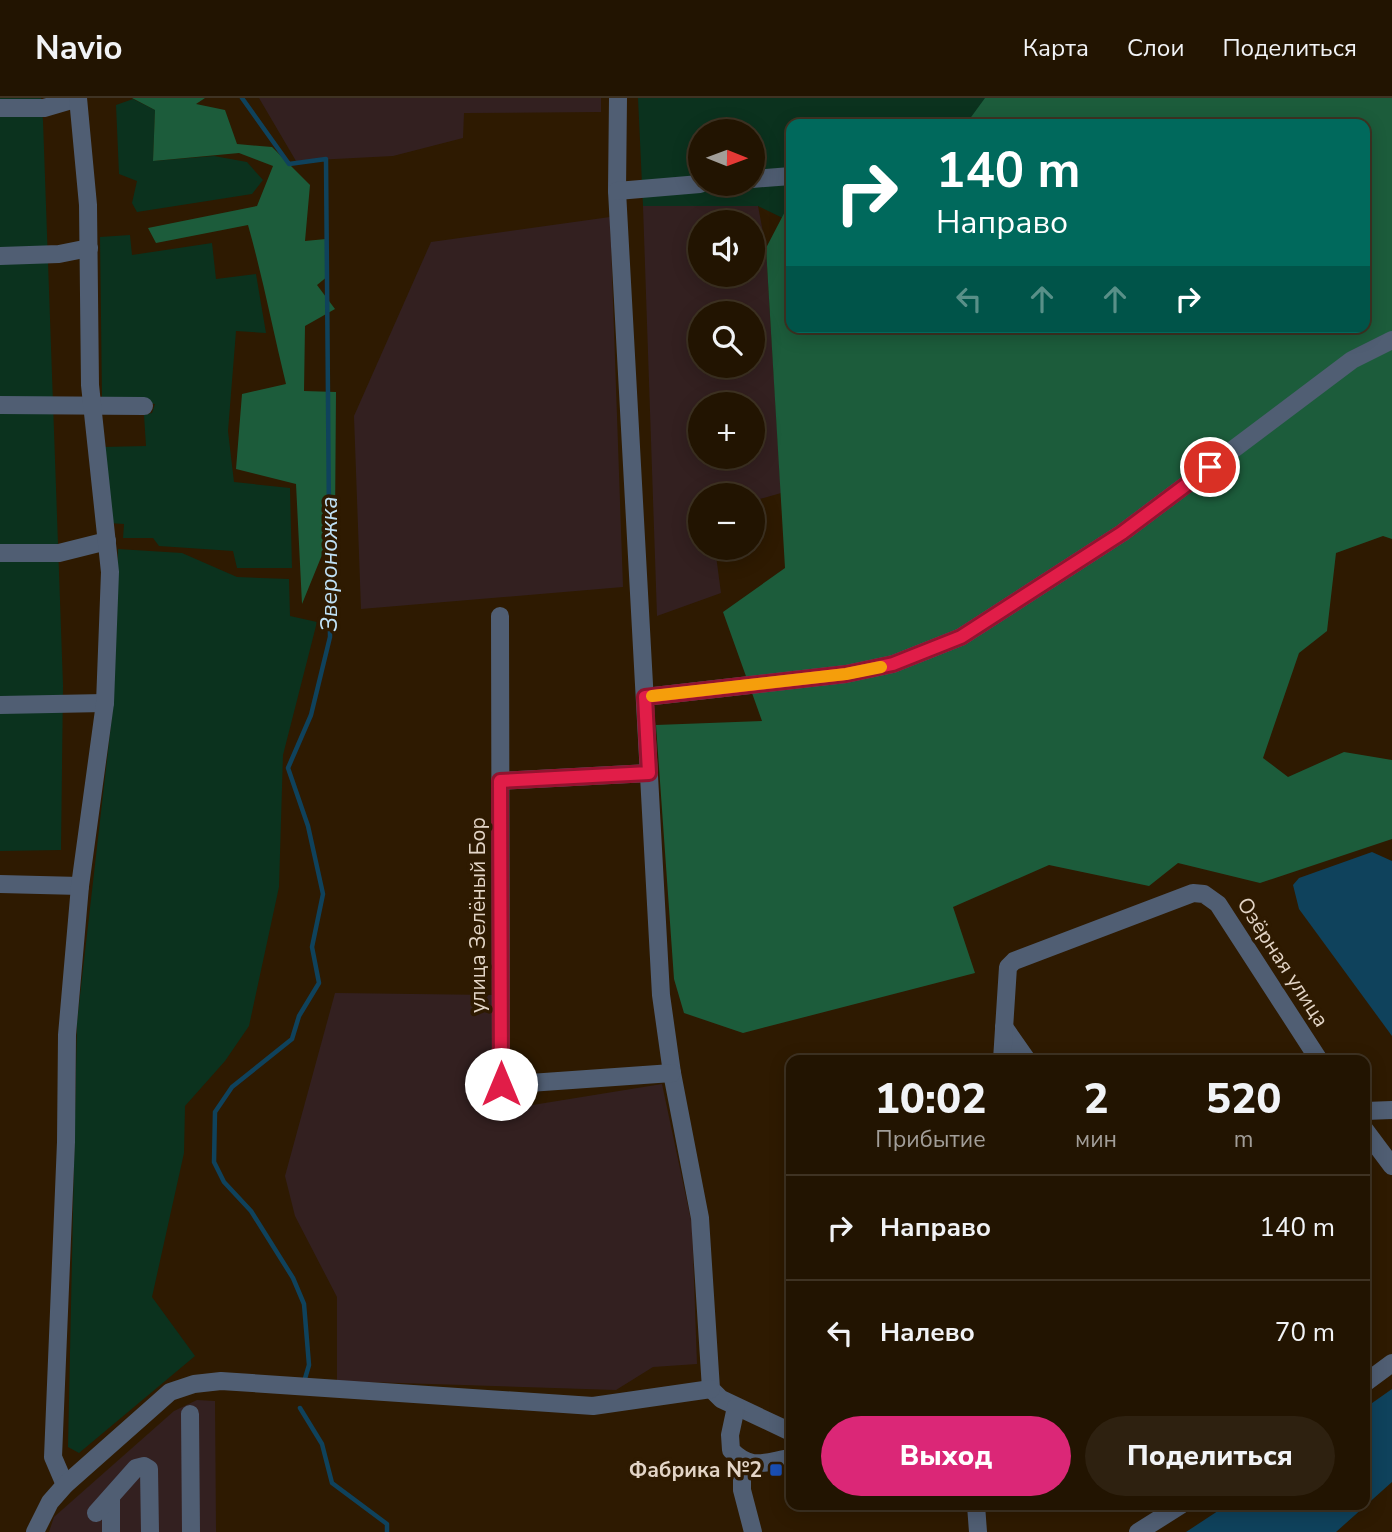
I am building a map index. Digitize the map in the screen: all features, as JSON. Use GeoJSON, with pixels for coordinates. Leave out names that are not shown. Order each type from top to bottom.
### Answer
{"type":"FeatureCollection","features":[{"type":"Feature","properties":{"kind":"street"},"geometry":{"type":"LineString","coordinates":[[0,108],[44,108],[78,98],[88,205],[92,404],[110,572],[105,703],[80,886],[67,1035],[66,1142],[53,1443],[53,1457],[65,1485]]}},
{"type":"Feature","properties":{"kind":"street"},"geometry":{"type":"LineString","coordinates":[[618,98],[617,191],[661,995],[672,1073],[700,1218],[711,1389],[721,1399],[786,1430]]}},
{"type":"Feature","properties":{"kind":"street"},"geometry":{"type":"LineString","coordinates":[[765,178],[786,176]]}},
{"type":"Feature","properties":{"kind":"street"},"geometry":{"type":"LineString","coordinates":[[617,191],[688,185]]}},
{"type":"Feature","properties":{"kind":"street"},"geometry":{"type":"LineString","coordinates":[[0,256],[59,254],[89,248]]}},
{"type":"Feature","properties":{"kind":"street"},"geometry":{"type":"LineString","coordinates":[[645,697],[846,674],[893,664],[961,637],[1122,533],[1352,360],[1392,340]]}},
{"type":"Feature","properties":{"kind":"street"},"geometry":{"type":"LineString","coordinates":[[0,405],[144,406]]}},
{"type":"Feature","properties":{"kind":"street"},"geometry":{"type":"LineString","coordinates":[[0,553],[58,553],[107,541]]}},
{"type":"Feature","properties":{"kind":"street","name":"улица Зелёный Бор"},"geometry":{"type":"LineString","coordinates":[[500,615],[501,1084],[672,1073]]}},
{"type":"Feature","properties":{"kind":"street"},"geometry":{"type":"LineString","coordinates":[[0,705],[105,703]]}},
{"type":"Feature","properties":{"kind":"street"},"geometry":{"type":"LineString","coordinates":[[500,781],[649,773]]}},
{"type":"Feature","properties":{"kind":"street"},"geometry":{"type":"LineString","coordinates":[[0,884],[80,886]]}},
{"type":"Feature","properties":{"kind":"street","name":"Озёрная улица"},"geometry":{"type":"LineString","coordinates":[[1004,1027],[1008,967],[1014,961],[1181,898],[1204,894],[1218,904],[1316,1055]]}},
{"type":"Feature","properties":{"kind":"street"},"geometry":{"type":"LineString","coordinates":[[1002,1055],[1004,1027]]}},
{"type":"Feature","properties":{"kind":"street"},"geometry":{"type":"LineString","coordinates":[[1004,1027],[1024,1055]]}},
{"type":"Feature","properties":{"kind":"street"},"geometry":{"type":"LineString","coordinates":[[1370,1111],[1392,1110]]}},
{"type":"Feature","properties":{"kind":"street"},"geometry":{"type":"LineString","coordinates":[[1370,1137],[1392,1166]]}},
{"type":"Feature","properties":{"kind":"street"},"geometry":{"type":"LineString","coordinates":[[1370,1378],[1392,1363]]}},
{"type":"Feature","properties":{"kind":"street"},"geometry":{"type":"LineString","coordinates":[[35,1532],[50,1502],[65,1485],[170,1392],[194,1384],[221,1381],[593,1406],[711,1389]]}},
{"type":"Feature","properties":{"kind":"street"},"geometry":{"type":"LineString","coordinates":[[736,1407],[730,1435],[731,1450],[742,1462],[751,1464],[786,1459]]}},
{"type":"Feature","properties":{"kind":"street"},"geometry":{"type":"LineString","coordinates":[[190,1414],[191,1532]]}},
{"type":"Feature","properties":{"kind":"street"},"geometry":{"type":"LineString","coordinates":[[742,1462],[742,1490],[753,1532]]}},
{"type":"Feature","properties":{"kind":"street"},"geometry":{"type":"LineString","coordinates":[[96,1513],[136,1468],[144,1466],[149,1469],[150,1532]]}},
{"type":"Feature","properties":{"kind":"street"},"geometry":{"type":"LineString","coordinates":[[111,1497],[111,1532]]}},
{"type":"Feature","properties":{"kind":"street"},"geometry":{"type":"LineString","coordinates":[[977,1510],[977,1532]]}},
{"type":"Feature","properties":{"kind":"street"},"geometry":{"type":"LineString","coordinates":[[1138,1532],[1173,1510]]}},
{"type":"Feature","properties":{"kind":"shaded area"},"geometry":{"type":"Polygon","coordinates":[[[259,98],[601,98],[601,112],[464,113],[463,138],[393,156],[296,161],[259,98]]]}},
{"type":"Feature","properties":{"kind":"shaded area"},"geometry":{"type":"Polygon","coordinates":[[[643,206],[758,206],[759,210],[688,210],[688,287],[765,287],[765,243],[766,248],[781,493],[765,498],[765,483],[688,483],[688,560],[717,560],[721,593],[657,616],[643,206]]]}},
{"type":"Feature","properties":{"kind":"shaded area"},"geometry":{"type":"Polygon","coordinates":[[[610,217],[623,587],[361,609],[354,416],[431,242],[610,217]]]}},
{"type":"Feature","properties":{"kind":"shaded area"},"geometry":{"type":"Polygon","coordinates":[[[335,993],[493,995],[492,1095],[496,1111],[662,1084],[692,1225],[697,1364],[653,1367],[616,1390],[337,1381],[337,1297],[295,1216],[285,1176],[335,993]]]}},
{"type":"Feature","properties":{"kind":"shaded area"},"geometry":{"type":"Polygon","coordinates":[[[197,1400],[215,1401],[216,1532],[49,1532],[54,1517],[174,1411],[197,1400]]]}},
{"type":"Feature","properties":{"kind":"green space"},"geometry":{"type":"Polygon","coordinates":[[[0,98],[41,98],[43,121],[63,685],[61,850],[0,851],[0,98]]]}},
{"type":"Feature","properties":{"kind":"green space"},"geometry":{"type":"Polygon","coordinates":[[[132,98],[205,98],[196,104],[225,110],[237,144],[272,147],[310,185],[305,241],[326,239],[328,276],[317,285],[335,309],[305,326],[304,391],[336,392],[335,523],[302,604],[296,484],[236,469],[242,394],[286,384],[248,225],[156,243],[148,228],[257,206],[273,166],[239,153],[153,161],[155,110],[132,98]]]}},
{"type":"Feature","properties":{"kind":"green space"},"geometry":{"type":"Polygon","coordinates":[[[638,98],[1117,98],[1091,119],[786,119],[786,220],[758,206],[643,206],[638,98]]]}},
{"type":"Feature","properties":{"kind":"green space"},"geometry":{"type":"Polygon","coordinates":[[[985,98],[1392,98],[1392,539],[1383,536],[1336,553],[1327,631],[1299,653],[1263,758],[1288,777],[1344,752],[1392,760],[1392,839],[1260,883],[1178,863],[1149,886],[1049,865],[953,907],[975,973],[743,1033],[684,1013],[674,979],[656,725],[762,721],[723,612],[785,568],[766,248],[786,210],[786,333],[1370,333],[1370,119],[970,119],[985,98]]]}},
{"type":"Feature","properties":{"kind":"green space"},"geometry":{"type":"Polygon","coordinates":[[[133,99],[155,110],[153,161],[214,156],[247,162],[263,180],[252,194],[137,212],[132,203],[137,181],[119,174],[116,105],[133,99]]]}},
{"type":"Feature","properties":{"kind":"green space"},"geometry":{"type":"Polygon","coordinates":[[[130,235],[132,255],[212,243],[216,279],[256,274],[266,333],[236,331],[228,431],[234,482],[290,488],[292,568],[237,568],[233,551],[159,546],[153,538],[123,538],[124,524],[109,523],[103,447],[146,446],[144,415],[152,413],[155,404],[102,398],[100,237],[130,235]]]}},
{"type":"Feature","properties":{"kind":"green space"},"geometry":{"type":"Polygon","coordinates":[[[118,549],[182,553],[237,577],[289,579],[290,616],[317,622],[283,755],[279,887],[249,1026],[225,1061],[185,1106],[184,1153],[152,1297],[195,1356],[79,1453],[68,1447],[77,1022],[113,707],[118,549]]]}},
{"type":"Feature","properties":{"kind":"water"},"geometry":{"type":"Polygon","coordinates":[[[1372,852],[1392,861],[1392,1036],[1299,909],[1293,885],[1299,878],[1372,852]]]}},
{"type":"Feature","properties":{"kind":"water"},"geometry":{"type":"Polygon","coordinates":[[[1392,1389],[1392,1482],[1370,1502],[1370,1404],[1392,1389]]]}},
{"type":"Feature","properties":{"kind":"water"},"geometry":{"type":"Polygon","coordinates":[[[1219,1510],[1361,1510],[1336,1532],[1186,1532],[1219,1510]]]}},
{"type":"Feature","properties":{"kind":"waterway","name":"Звероножка"},"geometry":{"type":"LineString","coordinates":[[242,98],[289,164],[326,159],[330,637],[311,715],[288,768],[308,826],[323,894],[312,947],[319,983],[299,1016],[292,1039],[232,1087],[215,1112],[214,1162],[224,1182],[251,1211],[293,1278],[304,1304],[309,1365],[304,1382]]}},
{"type":"Feature","properties":{"kind":"waterway","name":"Звероножка"},"geometry":{"type":"LineString","coordinates":[[300,1408],[322,1444],[332,1483],[387,1524],[387,1532]]}},
{"type":"Feature","properties":{"kind":"slow traffic"},"geometry":{"type":"LineString","coordinates":[[652,696],[846,674],[881,667]]}},
{"type":"Feature","properties":{"kind":"place","name":"Фабрика №2"},"geometry":{"type":"Point","coordinates":[776,1470]}},
{"type":"Feature","properties":{"kind":"route"},"geometry":{"type":"LineString","coordinates":[[501,1084],[500,781],[649,773],[645,697],[846,674],[893,664],[961,637],[1122,533],[1210,467]]}}]}
